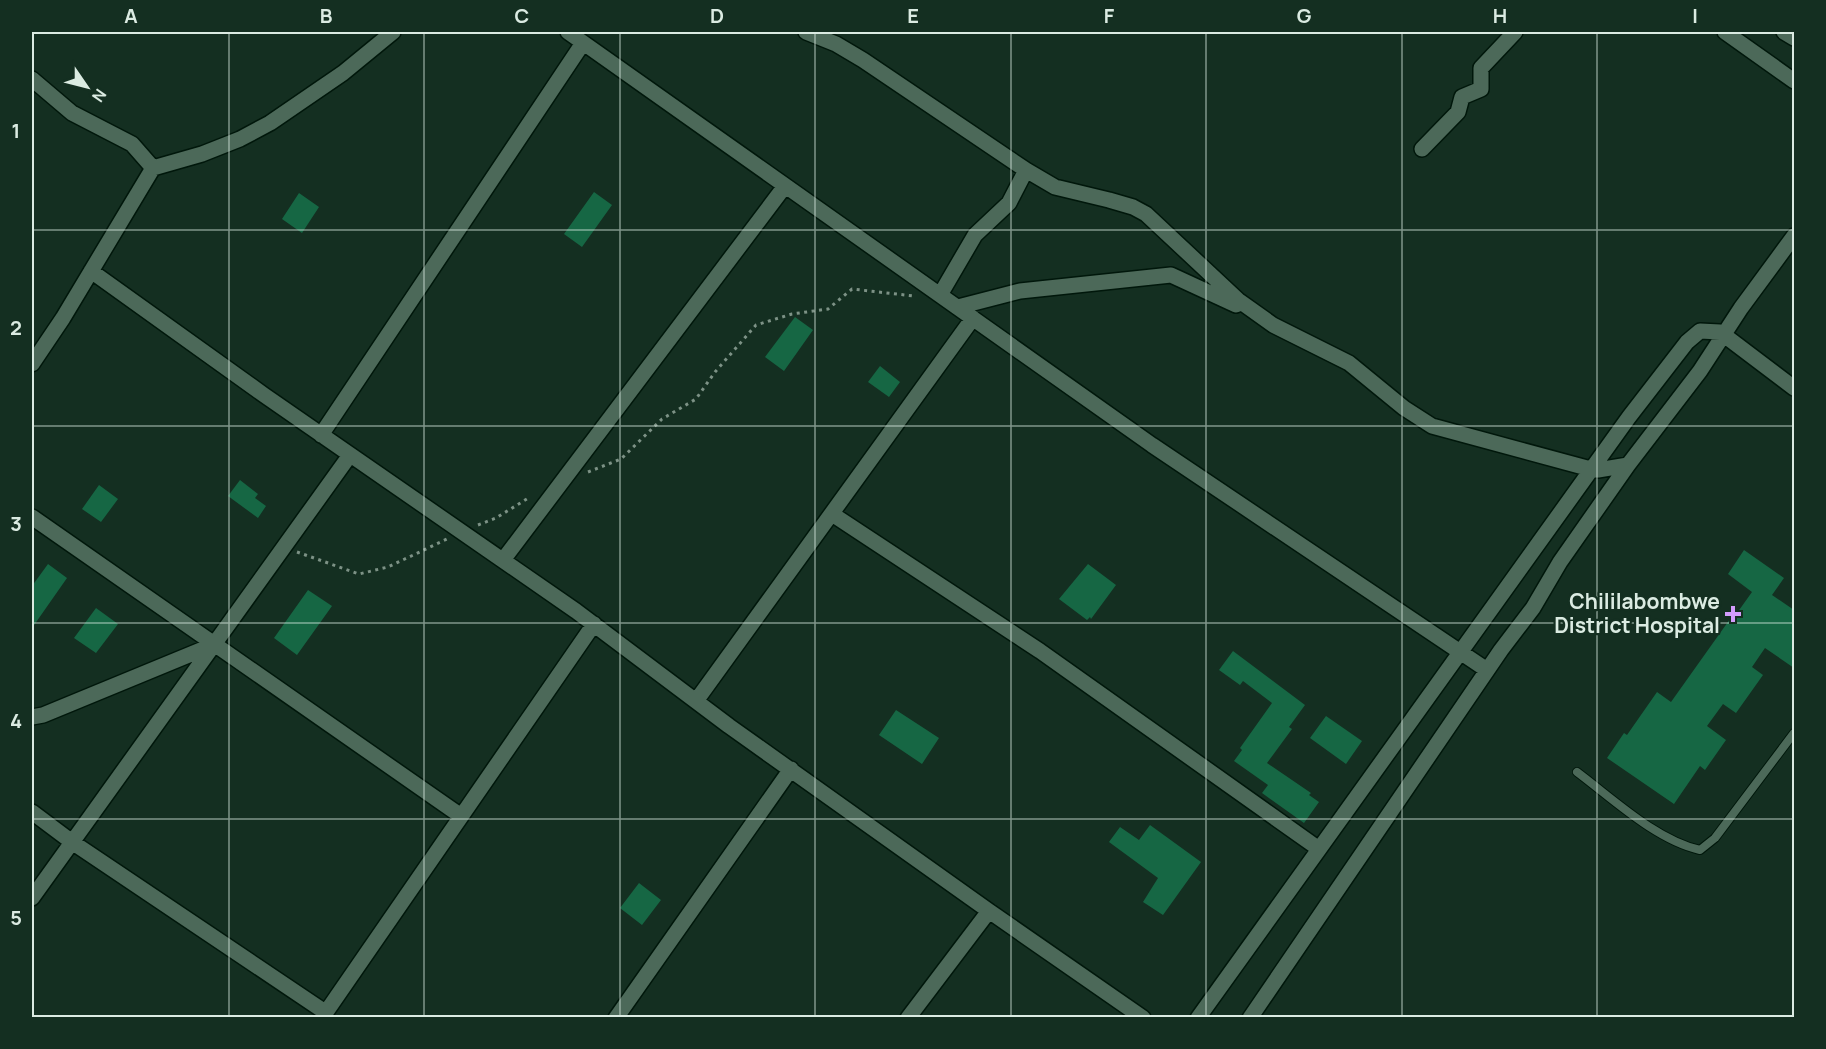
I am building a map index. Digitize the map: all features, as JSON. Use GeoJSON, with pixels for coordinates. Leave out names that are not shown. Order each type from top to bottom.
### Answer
{"type":"FeatureCollection","features":[{"type":"Feature","properties":{"kind":"street"},"geometry":{"type":"LineString","coordinates":[[32,364],[63,318],[153,168],[202,154],[240,139],[270,123],[343,73],[393,32]]}},
{"type":"Feature","properties":{"kind":"street"},"geometry":{"type":"LineString","coordinates":[[568,32],[1152,445],[1487,670]]}},
{"type":"Feature","properties":{"kind":"street"},"geometry":{"type":"LineString","coordinates":[[806,32],[836,44],[863,60],[1026,170],[1055,187],[1133,207],[1146,214],[1238,300],[1273,325],[1349,363],[1404,408],[1432,426],[1592,469],[1628,465]]}},
{"type":"Feature","properties":{"kind":"street"},"geometry":{"type":"LineString","coordinates":[[1422,149],[1458,112],[1462,96],[1481,89],[1481,68],[1515,32]]}},
{"type":"Feature","properties":{"kind":"street"},"geometry":{"type":"LineString","coordinates":[[1725,32],[1794,81]]}},
{"type":"Feature","properties":{"kind":"street"},"geometry":{"type":"LineString","coordinates":[[1784,32],[1794,38]]}},
{"type":"Feature","properties":{"kind":"street"},"geometry":{"type":"LineString","coordinates":[[321,435],[584,43]]}},
{"type":"Feature","properties":{"kind":"street"},"geometry":{"type":"LineString","coordinates":[[32,79],[72,112],[132,144],[153,168]]}},
{"type":"Feature","properties":{"kind":"street"},"geometry":{"type":"LineString","coordinates":[[940,295],[975,235],[1010,203],[1026,170]]}},
{"type":"Feature","properties":{"kind":"street"},"geometry":{"type":"LineString","coordinates":[[503,560],[785,186]]}},
{"type":"Feature","properties":{"kind":"street"},"geometry":{"type":"LineString","coordinates":[[1250,1017],[1487,670],[1533,608],[1560,562],[1628,465],[1700,371],[1794,236]]}},
{"type":"Feature","properties":{"kind":"street"},"geometry":{"type":"LineString","coordinates":[[91,271],[321,435],[594,624],[696,701],[988,911],[1143,1017]]}},
{"type":"Feature","properties":{"kind":"street"},"geometry":{"type":"LineString","coordinates":[[958,307],[1020,291],[1171,275],[1260,315]]}},
{"type":"Feature","properties":{"kind":"street"},"geometry":{"type":"LineString","coordinates":[[696,701],[973,318]]}},
{"type":"Feature","properties":{"kind":"street"},"geometry":{"type":"LineString","coordinates":[[1198,1017],[1592,469],[1687,342],[1700,331],[1720,332],[1794,388]]}},
{"type":"Feature","properties":{"kind":"street"},"geometry":{"type":"LineString","coordinates":[[32,898],[350,455]]}},
{"type":"Feature","properties":{"kind":"street"},"geometry":{"type":"LineString","coordinates":[[832,514],[1040,651],[1318,849]]}},
{"type":"Feature","properties":{"kind":"street"},"geometry":{"type":"LineString","coordinates":[[32,517],[461,816]]}},
{"type":"Feature","properties":{"kind":"street"},"geometry":{"type":"LineString","coordinates":[[32,812],[323,1015],[594,624]]}},
{"type":"Feature","properties":{"kind":"street"},"geometry":{"type":"LineString","coordinates":[[32,717],[43,715],[213,645]]}},
{"type":"Feature","properties":{"kind":"street"},"geometry":{"type":"LineString","coordinates":[[616,1017],[790,769]]}},
{"type":"Feature","properties":{"kind":"street"},"geometry":{"type":"LineString","coordinates":[[908,1017],[988,911]]}},
{"type":"Feature","properties":{"kind":"lane"},"geometry":{"type":"LineString","coordinates":[[1577,772],[1651,828],[1700,850],[1715,838],[1794,733]]}},
{"type":"Feature","properties":{"kind":"path"},"geometry":{"type":"LineString","coordinates":[[561,482],[621,459],[663,419],[696,399],[715,372],[756,325],[792,314],[828,309],[852,289],[917,296]]}},
{"type":"Feature","properties":{"kind":"path"},"geometry":{"type":"LineString","coordinates":[[284,547],[359,574],[388,567],[496,518],[535,494]]}},
{"type":"Feature","properties":{"kind":"building"},"geometry":{"type":"Polygon","coordinates":[[[594,192],[612,205],[582,247],[564,234],[594,192]]]}},
{"type":"Feature","properties":{"kind":"building"},"geometry":{"type":"Polygon","coordinates":[[[299,193],[319,207],[302,233],[282,219],[299,193]]]}},
{"type":"Feature","properties":{"kind":"building"},"geometry":{"type":"Polygon","coordinates":[[[795,317],[813,330],[784,371],[765,357],[795,317]]]}},
{"type":"Feature","properties":{"kind":"building"},"geometry":{"type":"Polygon","coordinates":[[[880,366],[900,382],[889,397],[868,382],[880,366]]]}},
{"type":"Feature","properties":{"kind":"building"},"geometry":{"type":"Polygon","coordinates":[[[240,480],[258,494],[255,498],[266,506],[258,518],[228,496],[240,480]]]}},
{"type":"Feature","properties":{"kind":"building"},"geometry":{"type":"Polygon","coordinates":[[[99,485],[118,499],[101,522],[82,509],[99,485]]]}},
{"type":"Feature","properties":{"kind":"building"},"geometry":{"type":"Polygon","coordinates":[[[1744,550],[1784,578],[1772,595],[1794,610],[1794,668],[1765,648],[1752,667],[1763,675],[1736,713],[1723,704],[1707,726],[1726,740],[1705,770],[1700,766],[1674,804],[1607,758],[1624,733],[1627,735],[1657,692],[1671,702],[1735,612],[1737,613],[1752,592],[1728,574],[1744,550]]]}},
{"type":"Feature","properties":{"kind":"building"},"geometry":{"type":"Polygon","coordinates":[[[48,564],[67,578],[32,628],[32,586],[48,564]]]}},
{"type":"Feature","properties":{"kind":"building"},"geometry":{"type":"Polygon","coordinates":[[[1088,564],[1116,585],[1091,619],[1090,617],[1087,620],[1059,599],[1088,564]]]}},
{"type":"Feature","properties":{"kind":"building"},"geometry":{"type":"Polygon","coordinates":[[[308,590],[332,606],[297,655],[274,638],[308,590]]]}},
{"type":"Feature","properties":{"kind":"building"},"geometry":{"type":"Polygon","coordinates":[[[96,608],[118,624],[96,653],[74,638],[96,608]]]}},
{"type":"Feature","properties":{"kind":"building"},"geometry":{"type":"Polygon","coordinates":[[[1233,651],[1305,705],[1289,727],[1292,729],[1267,763],[1311,793],[1309,795],[1319,802],[1304,823],[1262,793],[1268,785],[1234,761],[1242,750],[1240,748],[1272,703],[1243,681],[1240,685],[1219,670],[1233,651]]]}},
{"type":"Feature","properties":{"kind":"building"},"geometry":{"type":"Polygon","coordinates":[[[896,710],[939,738],[922,764],[879,735],[896,710]]]}},
{"type":"Feature","properties":{"kind":"building"},"geometry":{"type":"Polygon","coordinates":[[[1326,716],[1362,741],[1346,764],[1310,738],[1326,716]]]}},
{"type":"Feature","properties":{"kind":"building"},"geometry":{"type":"Polygon","coordinates":[[[1150,825],[1201,862],[1163,915],[1143,902],[1158,878],[1109,842],[1120,827],[1139,840],[1150,825]]]}},
{"type":"Feature","properties":{"kind":"building"},"geometry":{"type":"Polygon","coordinates":[[[639,883],[661,900],[642,925],[620,908],[639,883]]]}},
{"type":"Feature","properties":{"kind":"place","name":"Chililabombwe District Hospital"},"geometry":{"type":"Point","coordinates":[1733,614]}}]}
